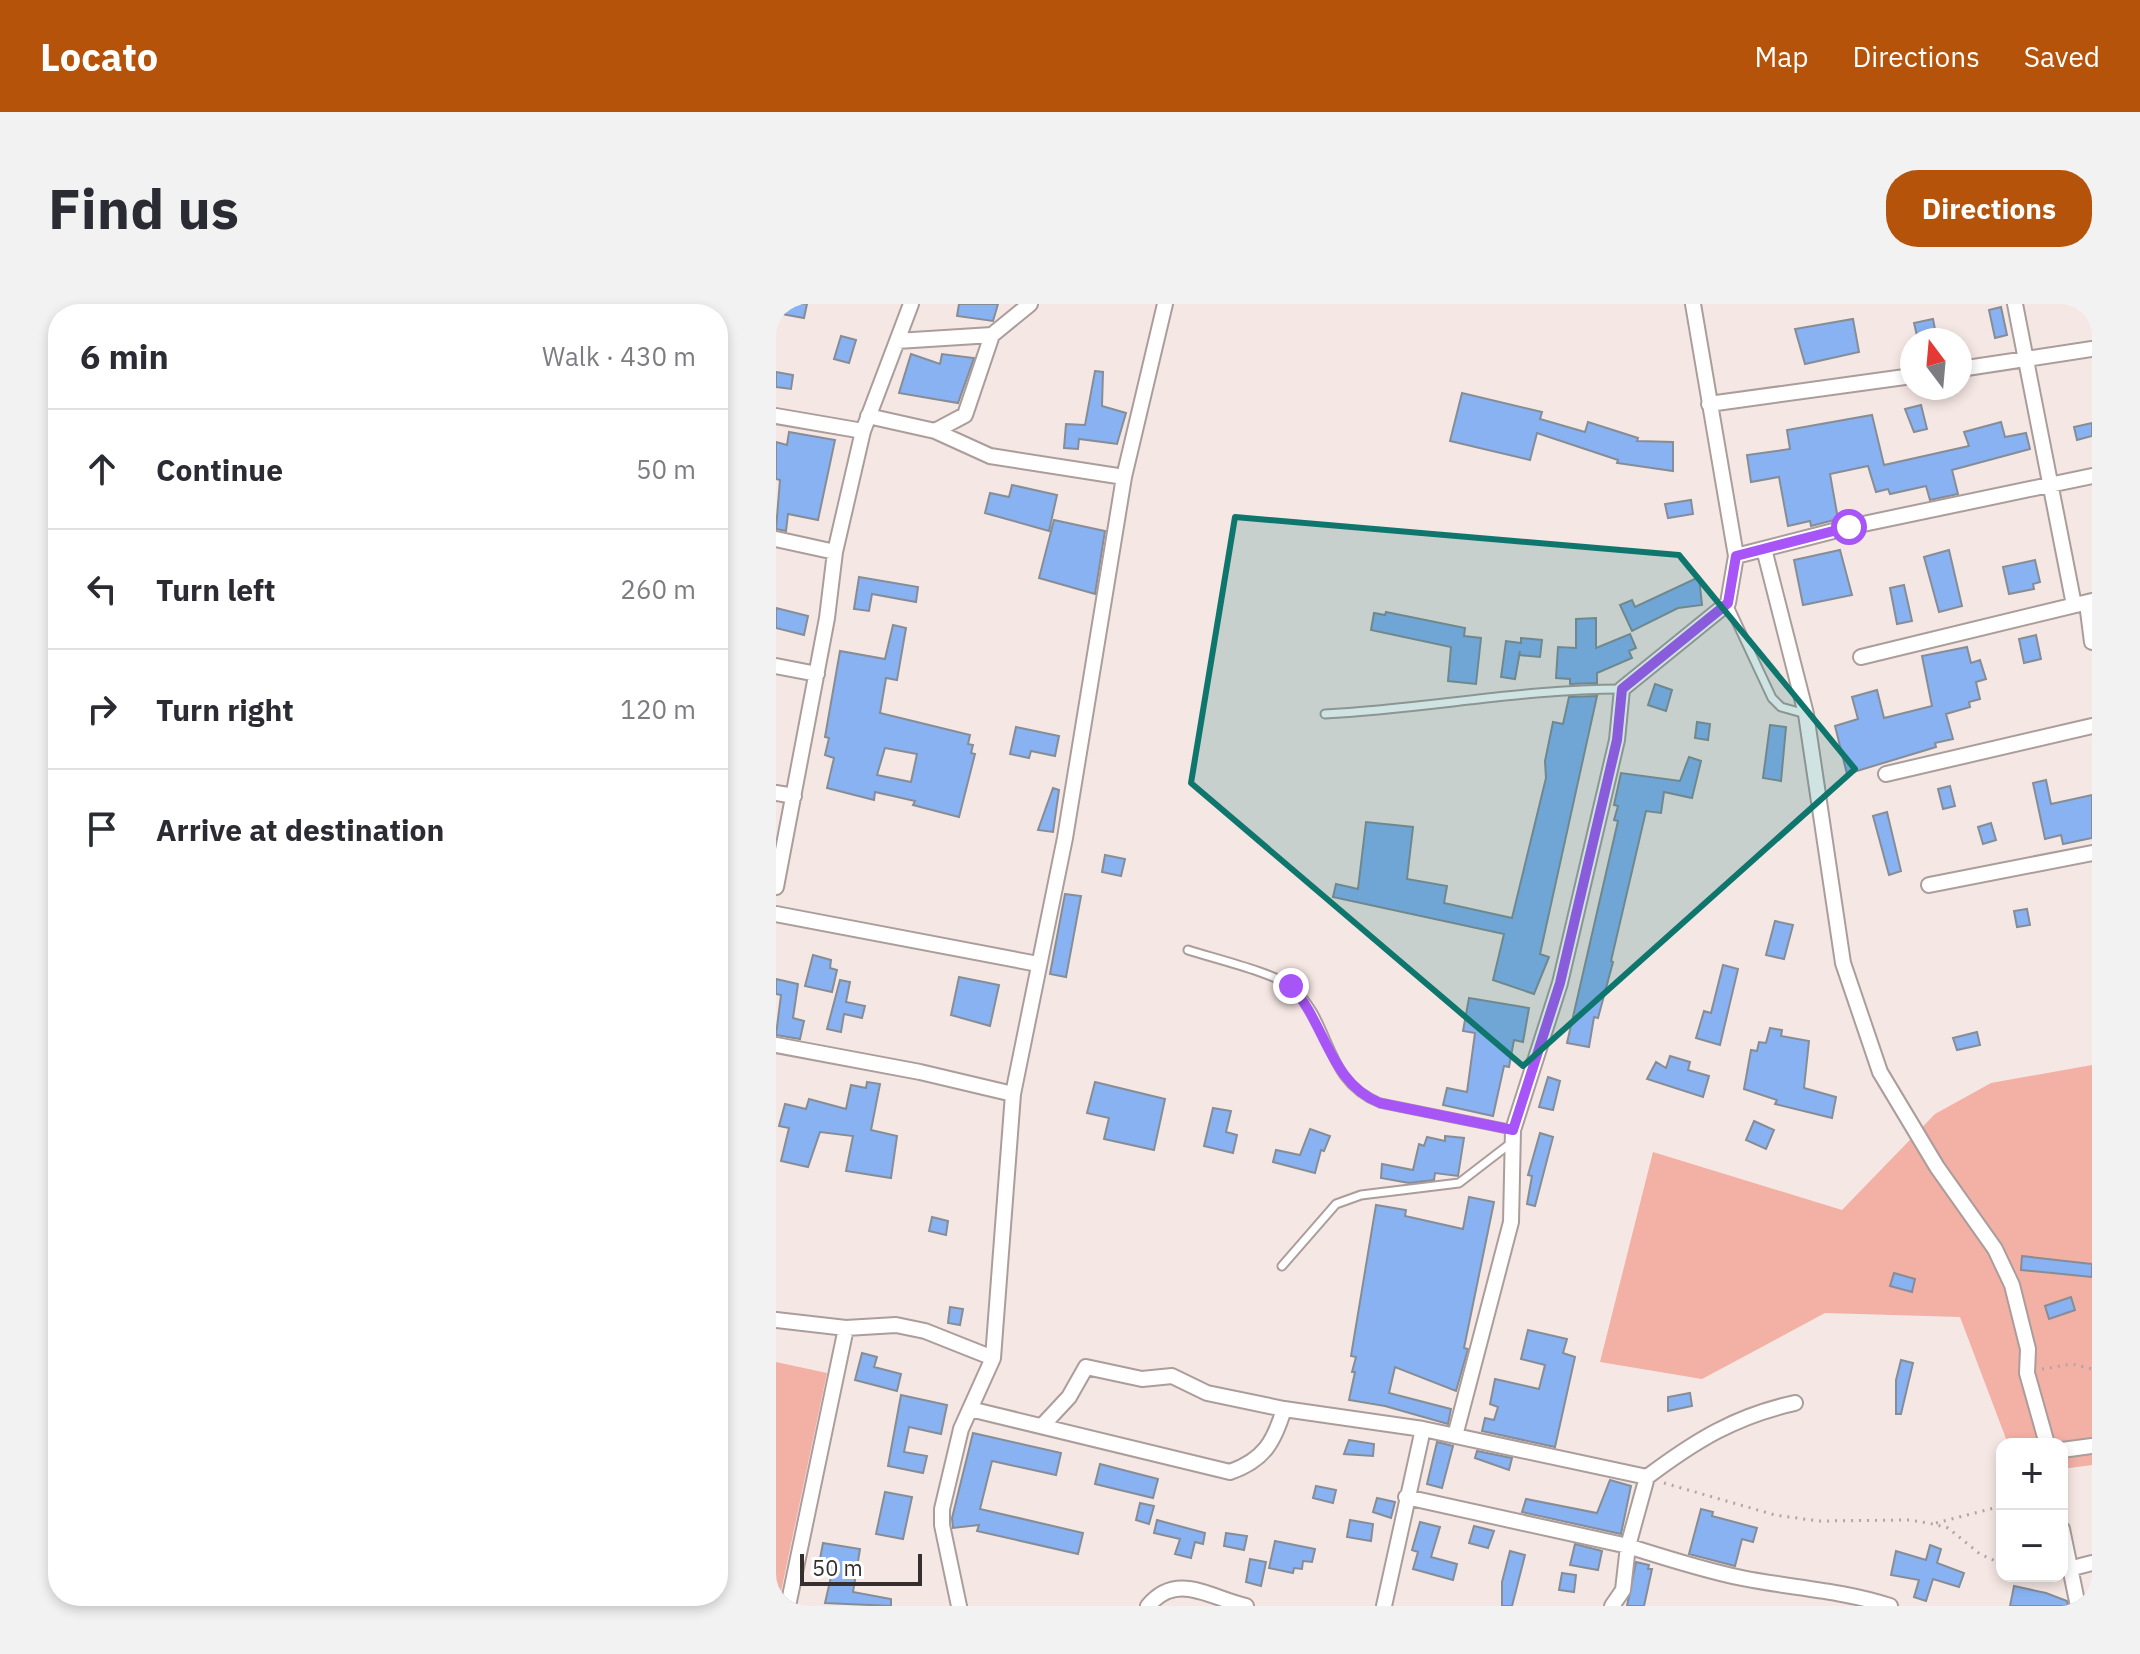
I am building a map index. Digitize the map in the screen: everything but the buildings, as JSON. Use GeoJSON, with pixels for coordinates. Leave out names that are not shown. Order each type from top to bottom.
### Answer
{"type":"FeatureCollection","features":[{"type":"Feature","properties":{"kind":"street"},"geometry":{"type":"LineString","coordinates":[[776,887],[817,674],[835,552],[863,431],[911,304]]}},
{"type":"Feature","properties":{"kind":"street"},"geometry":{"type":"LineString","coordinates":[[935,431],[965,415],[992,335],[1030,304]]}},
{"type":"Feature","properties":{"kind":"street"},"geometry":{"type":"LineString","coordinates":[[959,1606],[942,1525],[942,1509],[970,1409],[993,1358],[1013,1094],[1065,838],[1124,477],[1165,304]]}},
{"type":"Feature","properties":{"kind":"street"},"geometry":{"type":"LineString","coordinates":[[1455,1436],[1511,1222],[1512,1137],[1560,983],[1617,740],[1622,689],[1728,603],[1736,556],[1693,304]]}},
{"type":"Feature","properties":{"kind":"street"},"geometry":{"type":"LineString","coordinates":[[2015,304],[2049,484],[2084,603],[2092,642]]}},
{"type":"Feature","properties":{"kind":"street"},"geometry":{"type":"LineString","coordinates":[[897,341],[992,335]]}},
{"type":"Feature","properties":{"kind":"street"},"geometry":{"type":"LineString","coordinates":[[1972,367],[2092,349]]}},
{"type":"Feature","properties":{"kind":"street"},"geometry":{"type":"LineString","coordinates":[[1709,404],[1900,378]]}},
{"type":"Feature","properties":{"kind":"street"},"geometry":{"type":"LineString","coordinates":[[776,416],[863,431]]}},
{"type":"Feature","properties":{"kind":"street"},"geometry":{"type":"LineString","coordinates":[[868,416],[935,431],[990,456],[1124,477]]}},
{"type":"Feature","properties":{"kind":"street"},"geometry":{"type":"LineString","coordinates":[[1736,556],[1849,527],[2092,476]]}},
{"type":"Feature","properties":{"kind":"street"},"geometry":{"type":"LineString","coordinates":[[776,539],[835,552]]}},
{"type":"Feature","properties":{"kind":"street"},"geometry":{"type":"LineString","coordinates":[[1764,549],[1806,714],[1843,963],[1880,1072],[1937,1167],[1995,1249],[2012,1285],[2028,1349],[2027,1373],[2045,1438]]}},
{"type":"Feature","properties":{"kind":"street"},"geometry":{"type":"LineString","coordinates":[[1861,657],[2084,603]]}},
{"type":"Feature","properties":{"kind":"street"},"geometry":{"type":"LineString","coordinates":[[776,666],[817,674]]}},
{"type":"Feature","properties":{"kind":"street"},"geometry":{"type":"LineString","coordinates":[[1886,774],[2092,726]]}},
{"type":"Feature","properties":{"kind":"street"},"geometry":{"type":"LineString","coordinates":[[776,793],[794,796]]}},
{"type":"Feature","properties":{"kind":"street"},"geometry":{"type":"LineString","coordinates":[[1929,885],[2092,853]]}},
{"type":"Feature","properties":{"kind":"street"},"geometry":{"type":"LineString","coordinates":[[776,914],[1038,964]]}},
{"type":"Feature","properties":{"kind":"street"},"geometry":{"type":"LineString","coordinates":[[776,1045],[920,1072],[1013,1094]]}},
{"type":"Feature","properties":{"kind":"street"},"geometry":{"type":"LineString","coordinates":[[776,1320],[846,1328],[896,1325],[925,1331],[993,1358]]}},
{"type":"Feature","properties":{"kind":"street"},"geometry":{"type":"LineString","coordinates":[[788,1606],[846,1328]]}},
{"type":"Feature","properties":{"kind":"street"},"geometry":{"type":"LineString","coordinates":[[1042,1426],[1069,1397],[1086,1367],[1142,1379],[1172,1376],[1207,1393],[1284,1409],[1423,1429],[1647,1477]]}},
{"type":"Feature","properties":{"kind":"street"},"geometry":{"type":"LineString","coordinates":[[1612,1606],[1623,1590],[1628,1546],[1647,1477],[1736,1420],[1753,1412],[1795,1403]]}},
{"type":"Feature","properties":{"kind":"street"},"geometry":{"type":"LineString","coordinates":[[970,1409],[1230,1472],[1255,1462],[1267,1451],[1275,1439],[1284,1409]]}},
{"type":"Feature","properties":{"kind":"street"},"geometry":{"type":"LineString","coordinates":[[1384,1606],[1423,1429]]}},
{"type":"Feature","properties":{"kind":"street"},"geometry":{"type":"LineString","coordinates":[[2068,1449],[2092,1446]]}},
{"type":"Feature","properties":{"kind":"street"},"geometry":{"type":"LineString","coordinates":[[1406,1497],[1628,1546],[1681,1564],[1743,1578],[1864,1597],[1890,1606]]}},
{"type":"Feature","properties":{"kind":"street"},"geometry":{"type":"LineString","coordinates":[[2068,1563],[2078,1606]]}},
{"type":"Feature","properties":{"kind":"street"},"geometry":{"type":"LineString","coordinates":[[2069,1569],[2092,1563]]}},
{"type":"Feature","properties":{"kind":"street"},"geometry":{"type":"LineString","coordinates":[[1148,1606],[1168,1588],[1182,1587],[1246,1606]]}},
{"type":"Feature","properties":{"kind":"lane"},"geometry":{"type":"LineString","coordinates":[[1728,603],[1772,698],[1781,707],[1806,714]]}},
{"type":"Feature","properties":{"kind":"lane"},"geometry":{"type":"LineString","coordinates":[[1325,714],[1413,709],[1558,689],[1622,689]]}},
{"type":"Feature","properties":{"kind":"lane"},"geometry":{"type":"LineString","coordinates":[[1188,950],[1291,986],[1310,1007],[1336,1066],[1359,1095],[1512,1137]]}},
{"type":"Feature","properties":{"kind":"lane"},"geometry":{"type":"LineString","coordinates":[[1282,1266],[1336,1204],[1382,1191],[1418,1191],[1459,1183],[1512,1137]]}},
{"type":"Feature","properties":{"kind":"path"},"geometry":{"type":"LineString","coordinates":[[2027,1373],[2057,1365],[2092,1369]]}},
{"type":"Feature","properties":{"kind":"path"},"geometry":{"type":"LineString","coordinates":[[1647,1477],[1775,1515],[1818,1521],[1910,1520],[1933,1524],[1948,1528],[1980,1554],[1996,1561]]}},
{"type":"Feature","properties":{"kind":"path"},"geometry":{"type":"LineString","coordinates":[[1933,1524],[1996,1508]]}},
{"type":"Feature","properties":{"kind":"highlighted area"},"geometry":{"type":"Polygon","coordinates":[[[1235,517],[1679,555],[1855,769],[1523,1066],[1191,783],[1235,517]]]}},
{"type":"Feature","properties":{"kind":"shaded area"},"geometry":{"type":"Polygon","coordinates":[[[2092,1065],[2092,1465],[2068,1468],[2068,1438],[2006,1438],[1960,1317],[1825,1313],[1702,1379],[1600,1362],[1653,1152],[1842,1210],[1935,1114],[1991,1083],[2092,1065]]]}},
{"type":"Feature","properties":{"kind":"shaded area"},"geometry":{"type":"Polygon","coordinates":[[[776,1362],[827,1373],[778,1606],[776,1606],[776,1362]]]}},
{"type":"Feature","properties":{"kind":"route"},"geometry":{"type":"LineString","coordinates":[[1291,986],[1310,1007],[1336,1066],[1359,1095],[1380,1103],[1513,1130],[1560,983],[1617,740],[1622,689],[1728,603],[1736,556],[1849,527]]}}]}
